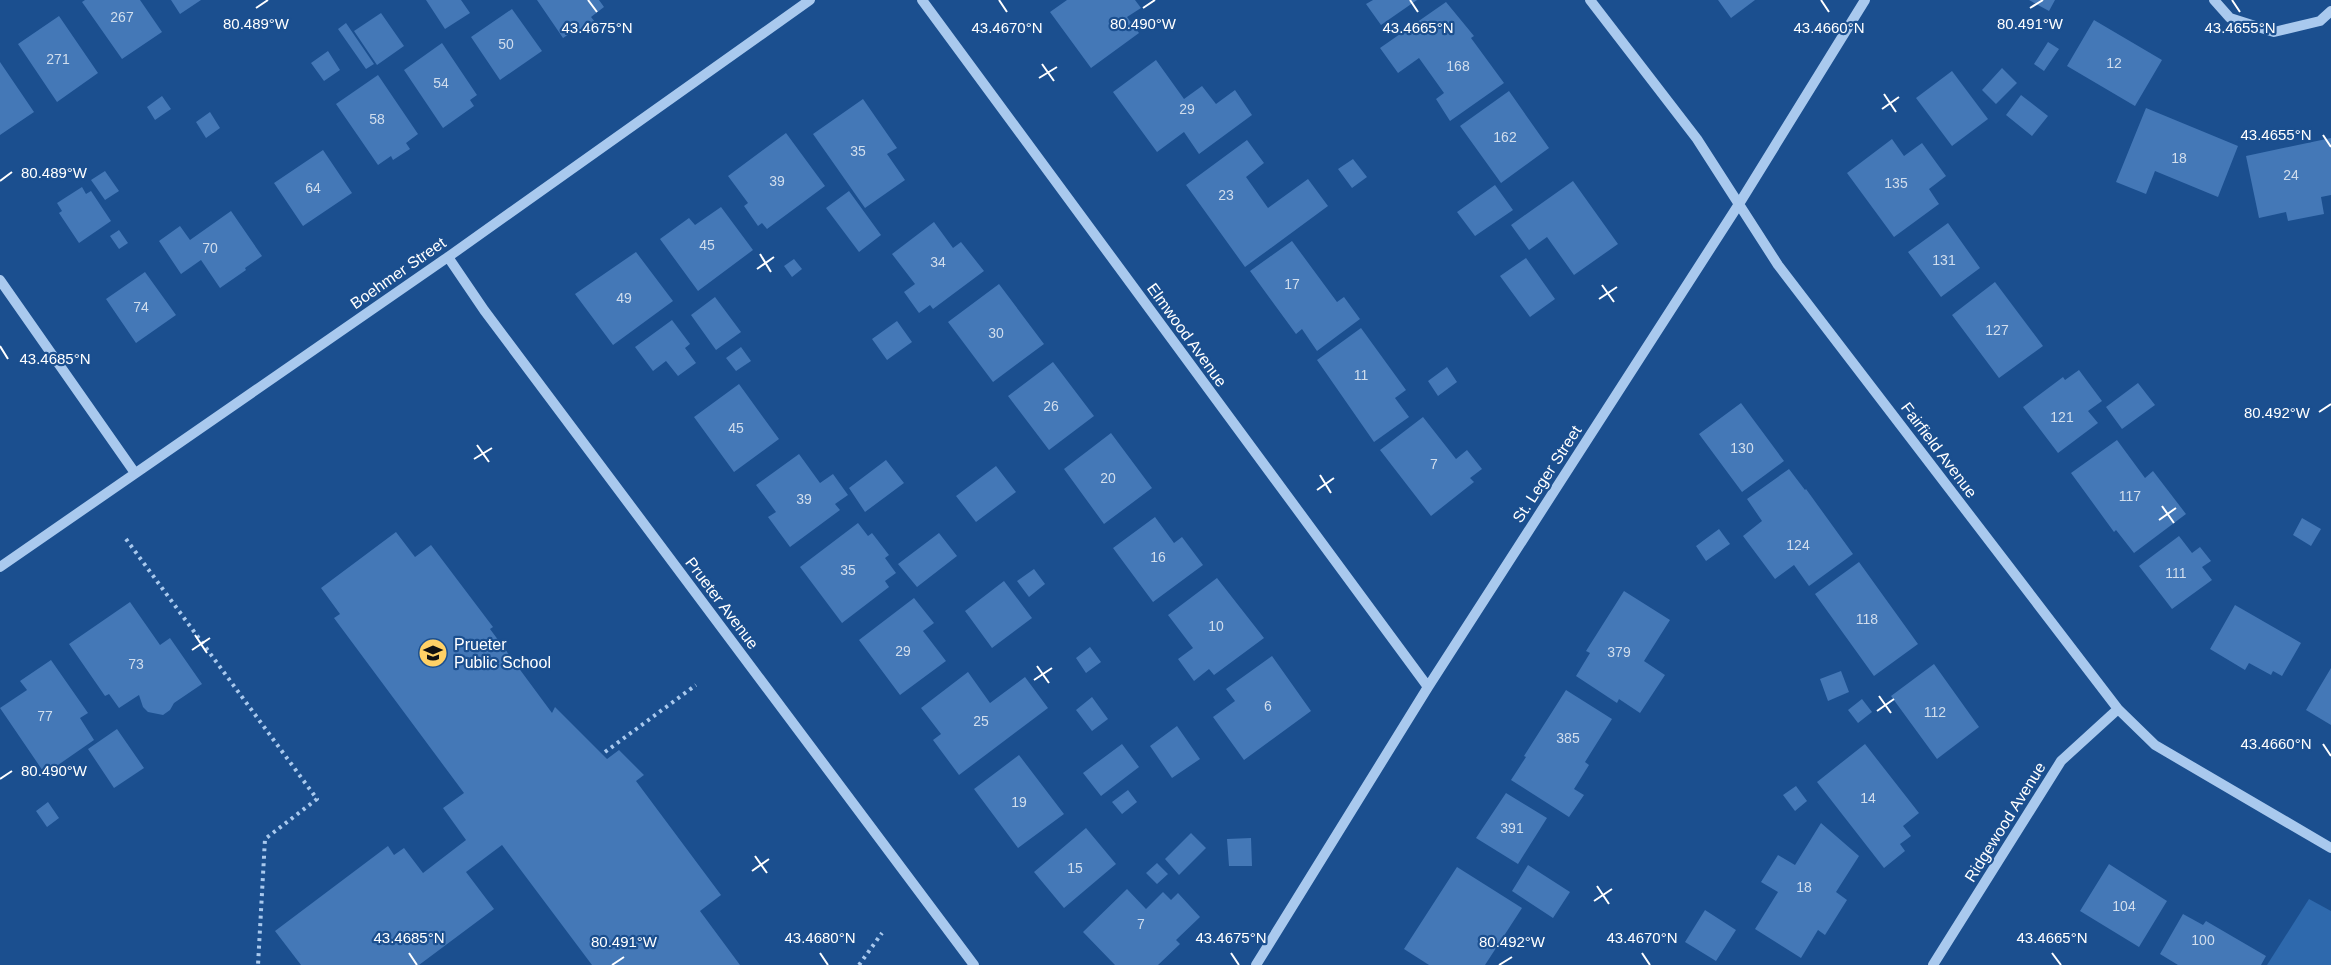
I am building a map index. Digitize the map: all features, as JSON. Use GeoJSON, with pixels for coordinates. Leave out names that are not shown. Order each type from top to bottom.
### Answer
{"type":"FeatureCollection","features":[{"type":"Feature","properties":{"kind":"street","name":"Boehmer Street"},"geometry":{"type":"LineString","coordinates":[[0,567],[448,257],[810,0]]}},
{"type":"Feature","properties":{"kind":"street","name":"Elmwood Avenue"},"geometry":{"type":"LineString","coordinates":[[922,0],[1428,687]]}},
{"type":"Feature","properties":{"kind":"street","name":"Fairfield Avenue"},"geometry":{"type":"LineString","coordinates":[[1590,0],[1697,139],[1778,265],[2118,709],[2155,745],[2331,848]]}},
{"type":"Feature","properties":{"kind":"street","name":"St. Leger Street"},"geometry":{"type":"LineString","coordinates":[[1257,965],[1428,687],[1739,204],[1864,0]]}},
{"type":"Feature","properties":{"kind":"street"},"geometry":{"type":"LineString","coordinates":[[2214,0],[2230,18],[2274,32],[2320,21],[2331,11]]}},
{"type":"Feature","properties":{"kind":"street","name":"Prueter Avenue"},"geometry":{"type":"LineString","coordinates":[[448,257],[484,310],[974,965]]}},
{"type":"Feature","properties":{"kind":"street"},"geometry":{"type":"LineString","coordinates":[[0,280],[135,473]]}},
{"type":"Feature","properties":{"kind":"street","name":"Ridgewood Avenue"},"geometry":{"type":"LineString","coordinates":[[1933,965],[2061,761],[2118,709]]}},
{"type":"Feature","properties":{"kind":"path"},"geometry":{"type":"LineString","coordinates":[[126,539],[317,799],[265,839],[258,965]]}},
{"type":"Feature","properties":{"kind":"path"},"geometry":{"type":"LineString","coordinates":[[605,752],[696,685]]}},
{"type":"Feature","properties":{"kind":"path"},"geometry":{"type":"LineString","coordinates":[[859,965],[882,933]]}},
{"type":"Feature","properties":{"kind":"shaded area"},"geometry":{"type":"Polygon","coordinates":[[[2309,899],[2331,911],[2331,965],[2267,965],[2309,899]]]}},
{"type":"Feature","properties":{"kind":"building"},"geometry":{"type":"Polygon","coordinates":[[[85,0],[140,0],[162,32],[122,59],[82,2],[85,0]]]}},
{"type":"Feature","properties":{"kind":"building"},"geometry":{"type":"Polygon","coordinates":[[[171,0],[201,0],[180,14],[171,0]]]}},
{"type":"Feature","properties":{"kind":"building"},"geometry":{"type":"Polygon","coordinates":[[[426,0],[461,0],[470,13],[445,29],[426,0]]]}},
{"type":"Feature","properties":{"kind":"building"},"geometry":{"type":"Polygon","coordinates":[[[537,0],[599,0],[604,7],[591,17],[595,22],[580,31],[578,28],[563,38],[537,0]]]}},
{"type":"Feature","properties":{"kind":"building"},"geometry":{"type":"Polygon","coordinates":[[[1067,0],[1135,0],[1141,8],[1127,17],[1139,33],[1091,68],[1050,12],[1067,0]]]}},
{"type":"Feature","properties":{"kind":"building"},"geometry":{"type":"Polygon","coordinates":[[[1373,0],[1417,0],[1381,25],[1366,4],[1373,0]]]}},
{"type":"Feature","properties":{"kind":"building"},"geometry":{"type":"Polygon","coordinates":[[[1718,0],[1755,0],[1731,18],[1718,0]]]}},
{"type":"Feature","properties":{"kind":"building"},"geometry":{"type":"Polygon","coordinates":[[[2029,0],[2055,0],[2049,11],[2029,0]]]}},
{"type":"Feature","properties":{"kind":"building"},"geometry":{"type":"Polygon","coordinates":[[[1446,2],[1474,36],[1471,38],[1504,83],[1450,121],[1436,99],[1444,93],[1419,58],[1398,73],[1380,48],[1446,2]]]}},
{"type":"Feature","properties":{"kind":"building"},"geometry":{"type":"Polygon","coordinates":[[[512,9],[542,51],[500,80],[471,37],[512,9]]]}},
{"type":"Feature","properties":{"kind":"building"},"geometry":{"type":"Polygon","coordinates":[[[381,13],[404,46],[377,65],[354,31],[381,13]]]}},
{"type":"Feature","properties":{"kind":"building"},"geometry":{"type":"Polygon","coordinates":[[[59,16],[98,73],[57,102],[18,44],[59,16]]]}},
{"type":"Feature","properties":{"kind":"building"},"geometry":{"type":"Polygon","coordinates":[[[2094,20],[2162,60],[2135,106],[2067,66],[2094,20]]]}},
{"type":"Feature","properties":{"kind":"building"},"geometry":{"type":"Polygon","coordinates":[[[346,23],[374,64],[366,69],[338,29],[346,23]]]}},
{"type":"Feature","properties":{"kind":"building"},"geometry":{"type":"Polygon","coordinates":[[[2048,42],[2059,49],[2044,71],[2034,64],[2048,42]]]}},
{"type":"Feature","properties":{"kind":"building"},"geometry":{"type":"Polygon","coordinates":[[[442,43],[477,95],[470,100],[474,106],[443,128],[404,70],[442,43]]]}},
{"type":"Feature","properties":{"kind":"building"},"geometry":{"type":"Polygon","coordinates":[[[328,51],[340,70],[324,81],[311,63],[328,51]]]}},
{"type":"Feature","properties":{"kind":"building"},"geometry":{"type":"Polygon","coordinates":[[[1156,60],[1184,99],[1202,86],[1216,104],[1235,90],[1252,115],[1199,154],[1184,132],[1157,152],[1113,92],[1156,60]]]}},
{"type":"Feature","properties":{"kind":"building"},"geometry":{"type":"Polygon","coordinates":[[[0,62],[34,112],[0,135],[0,62]]]}},
{"type":"Feature","properties":{"kind":"building"},"geometry":{"type":"Polygon","coordinates":[[[2002,68],[2017,83],[1996,104],[1982,90],[2002,68]]]}},
{"type":"Feature","properties":{"kind":"building"},"geometry":{"type":"Polygon","coordinates":[[[1952,71],[1988,119],[1952,146],[1916,98],[1952,71]]]}},
{"type":"Feature","properties":{"kind":"building"},"geometry":{"type":"Polygon","coordinates":[[[378,75],[418,134],[406,143],[410,149],[393,160],[391,156],[378,165],[336,104],[378,75]]]}},
{"type":"Feature","properties":{"kind":"building"},"geometry":{"type":"Polygon","coordinates":[[[1509,91],[1549,148],[1501,183],[1460,126],[1509,91]]]}},
{"type":"Feature","properties":{"kind":"building"},"geometry":{"type":"Polygon","coordinates":[[[2021,95],[2048,116],[2032,136],[2006,115],[2021,95]]]}},
{"type":"Feature","properties":{"kind":"building"},"geometry":{"type":"Polygon","coordinates":[[[162,96],[171,109],[155,120],[147,107],[162,96]]]}},
{"type":"Feature","properties":{"kind":"building"},"geometry":{"type":"Polygon","coordinates":[[[863,99],[897,148],[887,154],[905,180],[865,208],[813,134],[863,99]]]}},
{"type":"Feature","properties":{"kind":"building"},"geometry":{"type":"Polygon","coordinates":[[[2146,108],[2238,146],[2218,197],[2155,171],[2146,194],[2116,182],[2146,108]]]}},
{"type":"Feature","properties":{"kind":"building"},"geometry":{"type":"Polygon","coordinates":[[[210,112],[220,128],[206,138],[196,122],[210,112]]]}},
{"type":"Feature","properties":{"kind":"building"},"geometry":{"type":"Polygon","coordinates":[[[786,133],[825,186],[767,229],[762,223],[758,226],[744,206],[748,203],[728,176],[786,133]]]}},
{"type":"Feature","properties":{"kind":"building"},"geometry":{"type":"Polygon","coordinates":[[[2331,138],[2331,195],[2321,197],[2324,214],[2288,221],[2286,212],[2259,218],[2246,156],[2331,138]]]}},
{"type":"Feature","properties":{"kind":"building"},"geometry":{"type":"Polygon","coordinates":[[[1892,139],[1904,156],[1922,143],[1946,176],[1929,189],[1939,204],[1894,237],[1847,173],[1892,139]]]}},
{"type":"Feature","properties":{"kind":"building"},"geometry":{"type":"Polygon","coordinates":[[[1247,140],[1264,163],[1246,177],[1268,208],[1308,179],[1328,206],[1245,267],[1186,185],[1247,140]]]}},
{"type":"Feature","properties":{"kind":"building"},"geometry":{"type":"Polygon","coordinates":[[[323,150],[352,193],[303,226],[274,183],[323,150]]]}},
{"type":"Feature","properties":{"kind":"building"},"geometry":{"type":"Polygon","coordinates":[[[1353,159],[1367,177],[1352,188],[1338,169],[1353,159]]]}},
{"type":"Feature","properties":{"kind":"building"},"geometry":{"type":"Polygon","coordinates":[[[105,171],[119,191],[105,200],[91,180],[105,171]]]}},
{"type":"Feature","properties":{"kind":"building"},"geometry":{"type":"Polygon","coordinates":[[[1573,181],[1618,244],[1574,275],[1547,237],[1529,250],[1511,225],[1573,181]]]}},
{"type":"Feature","properties":{"kind":"building"},"geometry":{"type":"Polygon","coordinates":[[[1495,185],[1513,210],[1475,236],[1457,212],[1495,185]]]}},
{"type":"Feature","properties":{"kind":"building"},"geometry":{"type":"Polygon","coordinates":[[[82,187],[86,194],[91,191],[111,221],[79,243],[59,213],[62,211],[57,203],[82,187]]]}},
{"type":"Feature","properties":{"kind":"building"},"geometry":{"type":"Polygon","coordinates":[[[849,191],[881,235],[859,252],[826,208],[849,191]]]}},
{"type":"Feature","properties":{"kind":"building"},"geometry":{"type":"Polygon","coordinates":[[[721,207],[753,250],[698,291],[660,239],[689,218],[695,225],[721,207]]]}},
{"type":"Feature","properties":{"kind":"building"},"geometry":{"type":"Polygon","coordinates":[[[231,211],[262,256],[220,288],[201,260],[181,274],[159,241],[180,226],[190,240],[231,211]]]}},
{"type":"Feature","properties":{"kind":"building"},"geometry":{"type":"Polygon","coordinates":[[[934,222],[953,248],[961,242],[984,271],[933,309],[930,305],[919,313],[904,292],[915,284],[892,254],[934,222]]]}},
{"type":"Feature","properties":{"kind":"building"},"geometry":{"type":"Polygon","coordinates":[[[1948,223],[1980,268],[1941,297],[1908,252],[1948,223]]]}},
{"type":"Feature","properties":{"kind":"building"},"geometry":{"type":"Polygon","coordinates":[[[119,230],[128,243],[119,249],[110,236],[119,230]]]}},
{"type":"Feature","properties":{"kind":"building"},"geometry":{"type":"Polygon","coordinates":[[[1292,241],[1337,302],[1344,297],[1360,319],[1317,351],[1302,329],[1296,334],[1250,271],[1292,241]]]}},
{"type":"Feature","properties":{"kind":"building"},"geometry":{"type":"Polygon","coordinates":[[[636,252],[673,301],[613,345],[575,294],[636,252]]]}},
{"type":"Feature","properties":{"kind":"building"},"geometry":{"type":"Polygon","coordinates":[[[1526,258],[1555,299],[1530,317],[1500,276],[1526,258]]]}},
{"type":"Feature","properties":{"kind":"building"},"geometry":{"type":"Polygon","coordinates":[[[794,259],[802,269],[792,277],[784,266],[794,259]]]}},
{"type":"Feature","properties":{"kind":"building"},"geometry":{"type":"Polygon","coordinates":[[[145,272],[176,315],[136,343],[106,299],[145,272]]]}},
{"type":"Feature","properties":{"kind":"building"},"geometry":{"type":"Polygon","coordinates":[[[1995,282],[2043,346],[1999,378],[1952,315],[1995,282]]]}},
{"type":"Feature","properties":{"kind":"building"},"geometry":{"type":"Polygon","coordinates":[[[999,284],[1044,344],[993,382],[948,322],[999,284]]]}},
{"type":"Feature","properties":{"kind":"building"},"geometry":{"type":"Polygon","coordinates":[[[715,297],[741,332],[716,350],[691,315],[715,297]]]}},
{"type":"Feature","properties":{"kind":"building"},"geometry":{"type":"Polygon","coordinates":[[[672,320],[690,344],[685,348],[696,363],[678,376],[666,361],[653,371],[635,347],[672,320]]]}},
{"type":"Feature","properties":{"kind":"building"},"geometry":{"type":"Polygon","coordinates":[[[897,321],[912,342],[887,360],[872,339],[897,321]]]}},
{"type":"Feature","properties":{"kind":"building"},"geometry":{"type":"Polygon","coordinates":[[[1361,328],[1406,390],[1395,398],[1409,417],[1374,442],[1317,360],[1361,328]]]}},
{"type":"Feature","properties":{"kind":"building"},"geometry":{"type":"Polygon","coordinates":[[[741,347],[751,361],[736,371],[726,358],[741,347]]]}},
{"type":"Feature","properties":{"kind":"building"},"geometry":{"type":"Polygon","coordinates":[[[1053,362],[1094,416],[1049,450],[1008,396],[1053,362]]]}},
{"type":"Feature","properties":{"kind":"building"},"geometry":{"type":"Polygon","coordinates":[[[1447,367],[1457,382],[1438,396],[1428,381],[1447,367]]]}},
{"type":"Feature","properties":{"kind":"building"},"geometry":{"type":"Polygon","coordinates":[[[2079,370],[2102,401],[2088,411],[2098,423],[2058,453],[2023,407],[2063,377],[2065,380],[2079,370]]]}},
{"type":"Feature","properties":{"kind":"building"},"geometry":{"type":"Polygon","coordinates":[[[2138,383],[2155,405],[2122,429],[2106,407],[2138,383]]]}},
{"type":"Feature","properties":{"kind":"building"},"geometry":{"type":"Polygon","coordinates":[[[739,384],[779,439],[734,472],[694,417],[739,384]]]}},
{"type":"Feature","properties":{"kind":"building"},"geometry":{"type":"Polygon","coordinates":[[[1741,403],[1784,461],[1742,492],[1699,434],[1741,403]]]}},
{"type":"Feature","properties":{"kind":"building"},"geometry":{"type":"Polygon","coordinates":[[[1423,417],[1456,459],[1467,450],[1482,469],[1470,478],[1474,482],[1431,516],[1380,450],[1423,417]]]}},
{"type":"Feature","properties":{"kind":"building"},"geometry":{"type":"Polygon","coordinates":[[[1111,433],[1152,488],[1104,524],[1064,469],[1111,433]]]}},
{"type":"Feature","properties":{"kind":"building"},"geometry":{"type":"Polygon","coordinates":[[[2117,440],[2145,478],[2153,471],[2186,514],[2134,553],[2116,530],[2114,532],[2071,473],[2117,440]]]}},
{"type":"Feature","properties":{"kind":"building"},"geometry":{"type":"Polygon","coordinates":[[[799,454],[820,483],[833,474],[848,495],[835,504],[840,510],[790,547],[768,517],[776,512],[756,485],[799,454]]]}},
{"type":"Feature","properties":{"kind":"building"},"geometry":{"type":"Polygon","coordinates":[[[886,460],[904,483],[865,512],[849,488],[886,460]]]}},
{"type":"Feature","properties":{"kind":"building"},"geometry":{"type":"Polygon","coordinates":[[[996,466],[1016,492],[976,522],[956,496],[996,466]]]}},
{"type":"Feature","properties":{"kind":"building"},"geometry":{"type":"Polygon","coordinates":[[[1789,469],[1853,554],[1809,586],[1794,565],[1775,579],[1743,536],[1762,521],[1747,499],[1789,469]]]}},
{"type":"Feature","properties":{"kind":"building"},"geometry":{"type":"Polygon","coordinates":[[[1155,517],[1174,543],[1182,537],[1203,565],[1153,602],[1113,548],[1155,517]]]}},
{"type":"Feature","properties":{"kind":"building"},"geometry":{"type":"Polygon","coordinates":[[[2302,518],[2321,529],[2311,546],[2293,535],[2302,518]]]}},
{"type":"Feature","properties":{"kind":"building"},"geometry":{"type":"Polygon","coordinates":[[[858,523],[868,536],[872,533],[889,555],[885,558],[896,573],[885,581],[889,587],[842,623],[800,567],[858,523]]]}},
{"type":"Feature","properties":{"kind":"building"},"geometry":{"type":"Polygon","coordinates":[[[1719,529],[1730,544],[1706,561],[1696,546],[1719,529]]]}},
{"type":"Feature","properties":{"kind":"building"},"geometry":{"type":"Polygon","coordinates":[[[396,532],[415,557],[431,545],[493,627],[490,629],[552,713],[555,707],[607,759],[619,750],[644,775],[636,781],[721,895],[700,911],[740,965],[592,965],[502,845],[466,872],[494,909],[419,965],[301,965],[275,931],[388,846],[394,855],[404,848],[423,873],[466,840],[443,808],[464,793],[334,618],[340,614],[321,588],[396,532]]]}},
{"type":"Feature","properties":{"kind":"building"},"geometry":{"type":"Polygon","coordinates":[[[939,533],[957,556],[917,587],[898,564],[939,533]]]}},
{"type":"Feature","properties":{"kind":"building"},"geometry":{"type":"Polygon","coordinates":[[[2179,536],[2192,553],[2200,547],[2211,561],[2202,567],[2212,580],[2172,609],[2139,566],[2179,536]]]}},
{"type":"Feature","properties":{"kind":"building"},"geometry":{"type":"Polygon","coordinates":[[[1859,562],[1918,644],[1874,676],[1815,594],[1859,562]]]}},
{"type":"Feature","properties":{"kind":"building"},"geometry":{"type":"Polygon","coordinates":[[[1034,569],[1045,584],[1029,597],[1017,581],[1034,569]]]}},
{"type":"Feature","properties":{"kind":"building"},"geometry":{"type":"Polygon","coordinates":[[[1217,578],[1264,638],[1214,675],[1209,669],[1194,681],[1178,659],[1193,648],[1168,615],[1217,578]]]}},
{"type":"Feature","properties":{"kind":"building"},"geometry":{"type":"Polygon","coordinates":[[[1004,581],[1032,618],[992,648],[965,611],[1004,581]]]}},
{"type":"Feature","properties":{"kind":"building"},"geometry":{"type":"Polygon","coordinates":[[[1624,591],[1670,620],[1644,661],[1665,675],[1640,713],[1619,699],[1617,703],[1576,676],[1590,653],[1586,651],[1624,591]]]}},
{"type":"Feature","properties":{"kind":"building"},"geometry":{"type":"Polygon","coordinates":[[[914,598],[934,623],[923,631],[946,661],[900,695],[859,640],[914,598]]]}},
{"type":"Feature","properties":{"kind":"building"},"geometry":{"type":"Polygon","coordinates":[[[130,602],[160,645],[170,638],[202,684],[174,703],[163,715],[148,712],[143,707],[139,695],[119,708],[109,694],[105,696],[69,644],[130,602]]]}},
{"type":"Feature","properties":{"kind":"building"},"geometry":{"type":"Polygon","coordinates":[[[2235,605],[2301,643],[2282,676],[2273,671],[2271,675],[2249,663],[2245,670],[2210,649],[2235,605]]]}},
{"type":"Feature","properties":{"kind":"building"},"geometry":{"type":"Polygon","coordinates":[[[1090,647],[1101,662],[1086,673],[1076,658],[1090,647]]]}},
{"type":"Feature","properties":{"kind":"building"},"geometry":{"type":"Polygon","coordinates":[[[1272,656],[1311,711],[1244,760],[1213,717],[1235,701],[1226,689],[1272,656]]]}},
{"type":"Feature","properties":{"kind":"building"},"geometry":{"type":"Polygon","coordinates":[[[51,660],[88,713],[80,718],[94,740],[45,774],[0,708],[27,690],[20,681],[51,660]]]}},
{"type":"Feature","properties":{"kind":"building"},"geometry":{"type":"Polygon","coordinates":[[[1934,664],[1979,727],[1937,759],[1891,696],[1934,664]]]}},
{"type":"Feature","properties":{"kind":"building"},"geometry":{"type":"Polygon","coordinates":[[[2331,668],[2331,725],[2306,710],[2331,668]]]}},
{"type":"Feature","properties":{"kind":"building"},"geometry":{"type":"Polygon","coordinates":[[[1841,671],[1849,692],[1828,701],[1820,679],[1841,671]]]}},
{"type":"Feature","properties":{"kind":"building"},"geometry":{"type":"Polygon","coordinates":[[[968,672],[990,703],[1025,677],[1048,708],[959,775],[933,740],[941,734],[921,708],[968,672]]]}},
{"type":"Feature","properties":{"kind":"building"},"geometry":{"type":"Polygon","coordinates":[[[1566,690],[1612,719],[1585,762],[1589,765],[1574,789],[1584,795],[1569,817],[1511,780],[1566,690]]]}},
{"type":"Feature","properties":{"kind":"building"},"geometry":{"type":"Polygon","coordinates":[[[1092,697],[1108,719],[1092,731],[1076,710],[1092,697]]]}},
{"type":"Feature","properties":{"kind":"building"},"geometry":{"type":"Polygon","coordinates":[[[1862,699],[1872,712],[1858,723],[1848,710],[1862,699]]]}},
{"type":"Feature","properties":{"kind":"building"},"geometry":{"type":"Polygon","coordinates":[[[1177,726],[1200,759],[1172,778],[1150,746],[1177,726]]]}},
{"type":"Feature","properties":{"kind":"building"},"geometry":{"type":"Polygon","coordinates":[[[117,729],[144,768],[114,788],[88,749],[117,729]]]}},
{"type":"Feature","properties":{"kind":"building"},"geometry":{"type":"Polygon","coordinates":[[[1122,744],[1139,767],[1101,796],[1083,773],[1122,744]]]}},
{"type":"Feature","properties":{"kind":"building"},"geometry":{"type":"Polygon","coordinates":[[[1865,744],[1919,813],[1903,826],[1911,836],[1900,844],[1905,851],[1884,868],[1817,782],[1865,744]]]}},
{"type":"Feature","properties":{"kind":"building"},"geometry":{"type":"Polygon","coordinates":[[[1019,755],[1064,814],[1018,848],[974,789],[1019,755]]]}},
{"type":"Feature","properties":{"kind":"building"},"geometry":{"type":"Polygon","coordinates":[[[1796,786],[1807,801],[1795,811],[1783,795],[1796,786]]]}},
{"type":"Feature","properties":{"kind":"building"},"geometry":{"type":"Polygon","coordinates":[[[1128,790],[1137,802],[1122,814],[1112,802],[1128,790]]]}},
{"type":"Feature","properties":{"kind":"building"},"geometry":{"type":"Polygon","coordinates":[[[1506,793],[1547,818],[1518,864],[1476,838],[1506,793]]]}},
{"type":"Feature","properties":{"kind":"building"},"geometry":{"type":"Polygon","coordinates":[[[48,802],[59,818],[47,827],[36,811],[48,802]]]}},
{"type":"Feature","properties":{"kind":"building"},"geometry":{"type":"Polygon","coordinates":[[[1821,823],[1859,856],[1836,892],[1847,900],[1825,935],[1818,930],[1801,958],[1755,929],[1778,892],[1761,882],[1778,855],[1795,865],[1821,823]]]}},
{"type":"Feature","properties":{"kind":"building"},"geometry":{"type":"Polygon","coordinates":[[[1086,828],[1116,864],[1064,908],[1034,872],[1086,828]]]}},
{"type":"Feature","properties":{"kind":"building"},"geometry":{"type":"Polygon","coordinates":[[[1191,833],[1206,848],[1179,875],[1165,859],[1191,833]]]}},
{"type":"Feature","properties":{"kind":"building"},"geometry":{"type":"Polygon","coordinates":[[[1251,838],[1252,866],[1229,866],[1227,839],[1251,838]]]}},
{"type":"Feature","properties":{"kind":"building"},"geometry":{"type":"Polygon","coordinates":[[[1157,863],[1168,874],[1157,884],[1146,873],[1157,863]]]}},
{"type":"Feature","properties":{"kind":"building"},"geometry":{"type":"Polygon","coordinates":[[[2109,864],[2167,901],[2139,947],[2080,911],[2109,864]]]}},
{"type":"Feature","properties":{"kind":"building"},"geometry":{"type":"Polygon","coordinates":[[[1528,865],[1570,892],[1553,918],[1512,891],[1528,865]]]}},
{"type":"Feature","properties":{"kind":"building"},"geometry":{"type":"Polygon","coordinates":[[[1457,867],[1522,908],[1485,965],[1429,965],[1404,949],[1457,867]]]}},
{"type":"Feature","properties":{"kind":"building"},"geometry":{"type":"Polygon","coordinates":[[[1127,889],[1146,909],[1163,892],[1171,900],[1178,893],[1200,917],[1176,940],[1180,944],[1158,965],[1115,965],[1083,932],[1127,889]]]}},
{"type":"Feature","properties":{"kind":"building"},"geometry":{"type":"Polygon","coordinates":[[[1705,910],[1736,930],[1716,961],[1685,942],[1705,910]]]}},
{"type":"Feature","properties":{"kind":"building"},"geometry":{"type":"Polygon","coordinates":[[[2183,914],[2203,925],[2206,921],[2266,956],[2261,965],[2178,965],[2160,954],[2183,914]]]}},
{"type":"Feature","properties":{"kind":"place","name":"Prueter Public School"},"geometry":{"type":"Point","coordinates":[433,653]}}]}
